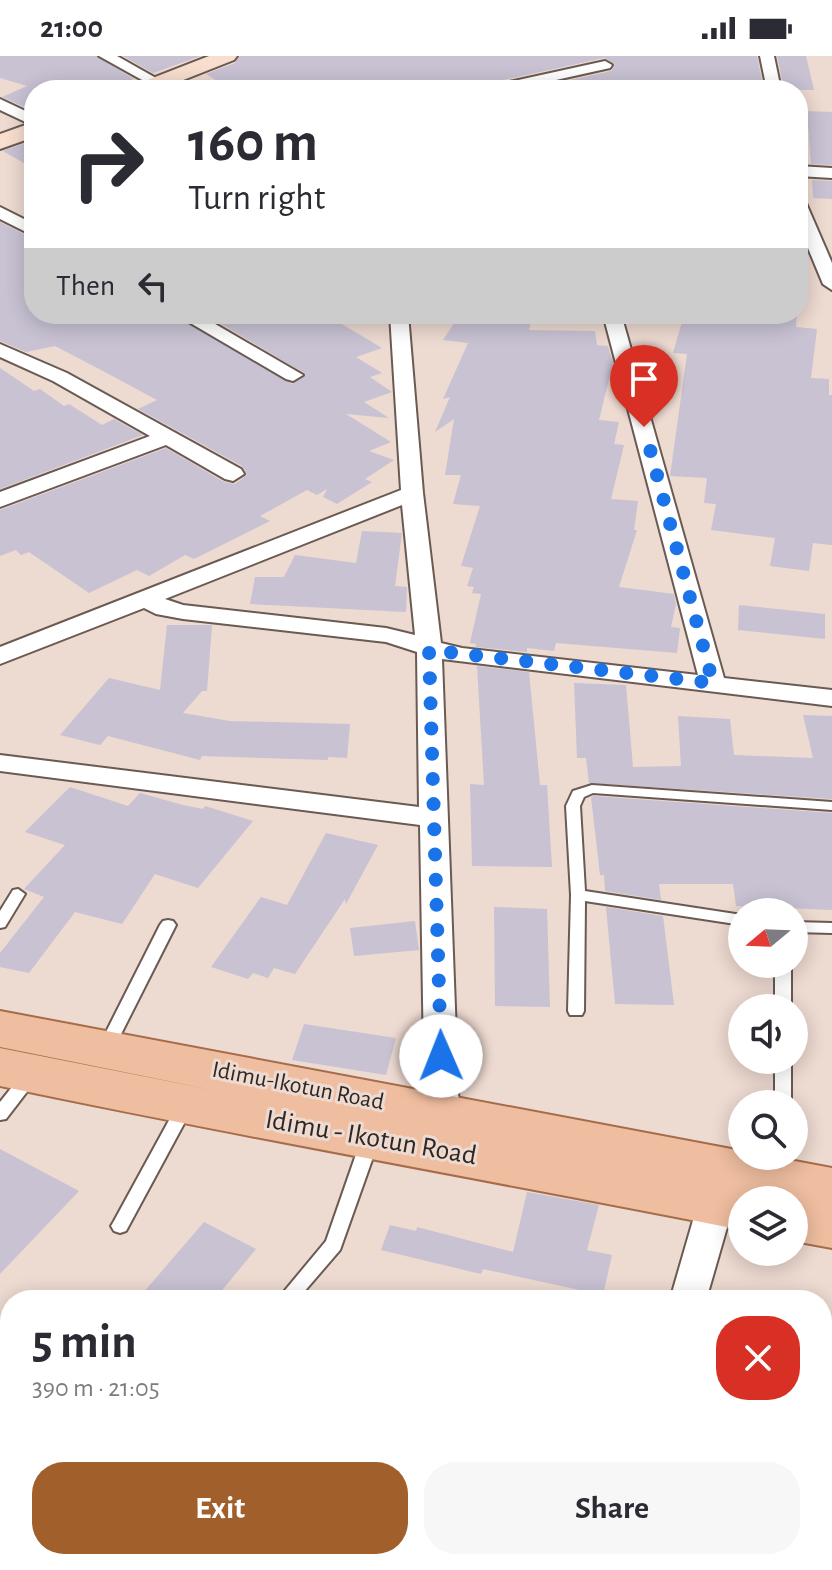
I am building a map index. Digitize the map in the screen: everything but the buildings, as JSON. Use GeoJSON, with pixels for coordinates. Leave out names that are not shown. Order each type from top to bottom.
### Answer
{"type":"FeatureCollection","features":[{"type":"Feature","properties":{"kind":"main road","name":"Idimu-Ikotun Road"},"geometry":{"type":"LineString","coordinates":[[0,1029],[442,1115],[745,1186]]}},
{"type":"Feature","properties":{"kind":"main road","name":"Idimu - Ikotun Road"},"geometry":{"type":"LineString","coordinates":[[16,1070],[370,1139],[728,1187]]}},
{"type":"Feature","properties":{"kind":"main road","name":"Idimu - Ikotun Road"},"geometry":{"type":"LineString","coordinates":[[808,1212],[832,1225]]}},
{"type":"Feature","properties":{"kind":"street"},"geometry":{"type":"LineString","coordinates":[[106,56],[139,80]]}},
{"type":"Feature","properties":{"kind":"street"},"geometry":{"type":"LineString","coordinates":[[163,80],[227,56]]}},
{"type":"Feature","properties":{"kind":"street"},"geometry":{"type":"LineString","coordinates":[[767,56],[772,80]]}},
{"type":"Feature","properties":{"kind":"street"},"geometry":{"type":"LineString","coordinates":[[538,80],[605,66]]}},
{"type":"Feature","properties":{"kind":"street"},"geometry":{"type":"LineString","coordinates":[[0,104],[24,116]]}},
{"type":"Feature","properties":{"kind":"street"},"geometry":{"type":"LineString","coordinates":[[0,142],[24,133]]}},
{"type":"Feature","properties":{"kind":"street"},"geometry":{"type":"LineString","coordinates":[[808,172],[832,173]]}},
{"type":"Feature","properties":{"kind":"street"},"geometry":{"type":"LineString","coordinates":[[0,212],[24,225]]}},
{"type":"Feature","properties":{"kind":"street"},"geometry":{"type":"LineString","coordinates":[[808,220],[825,248],[832,284]]}},
{"type":"Feature","properties":{"kind":"street"},"geometry":{"type":"LineString","coordinates":[[202,324],[293,375]]}},
{"type":"Feature","properties":{"kind":"street"},"geometry":{"type":"LineString","coordinates":[[400,324],[412,493],[429,650],[442,1115]]}},
{"type":"Feature","properties":{"kind":"street"},"geometry":{"type":"LineString","coordinates":[[615,324],[713,683]]}},
{"type":"Feature","properties":{"kind":"street"},"geometry":{"type":"LineString","coordinates":[[0,350],[60,377],[233,474]]}},
{"type":"Feature","properties":{"kind":"street"},"geometry":{"type":"LineString","coordinates":[[0,500],[167,437]]}},
{"type":"Feature","properties":{"kind":"street"},"geometry":{"type":"LineString","coordinates":[[0,656],[412,493]]}},
{"type":"Feature","properties":{"kind":"street"},"geometry":{"type":"LineString","coordinates":[[148,600],[165,609],[183,612],[386,635],[412,641],[429,650],[832,698]]}},
{"type":"Feature","properties":{"kind":"street"},"geometry":{"type":"LineString","coordinates":[[0,763],[436,818]]}},
{"type":"Feature","properties":{"kind":"street"},"geometry":{"type":"LineString","coordinates":[[696,1290],[728,1251]]}},
{"type":"Feature","properties":{"kind":"lane"},"geometry":{"type":"LineString","coordinates":[[576,1011],[578,895],[573,806],[578,794],[592,789],[832,806]]}},
{"type":"Feature","properties":{"kind":"lane"},"geometry":{"type":"LineString","coordinates":[[0,923],[18,894]]}},
{"type":"Feature","properties":{"kind":"lane"},"geometry":{"type":"LineString","coordinates":[[578,895],[728,918]]}},
{"type":"Feature","properties":{"kind":"lane"},"geometry":{"type":"LineString","coordinates":[[105,1050],[168,925]]}},
{"type":"Feature","properties":{"kind":"lane"},"geometry":{"type":"LineString","coordinates":[[808,927],[832,928]]}},
{"type":"Feature","properties":{"kind":"lane"},"geometry":{"type":"LineString","coordinates":[[0,1114],[16,1070]]}},
{"type":"Feature","properties":{"kind":"lane"},"geometry":{"type":"LineString","coordinates":[[120,1226],[186,1105]]}},
{"type":"Feature","properties":{"kind":"lane"},"geometry":{"type":"LineString","coordinates":[[295,1290],[334,1245],[370,1139]]}},
{"type":"Feature","properties":{"kind":"route"},"geometry":{"type":"LineString","coordinates":[[441,1056],[429,650],[713,683],[644,427]]}}]}
